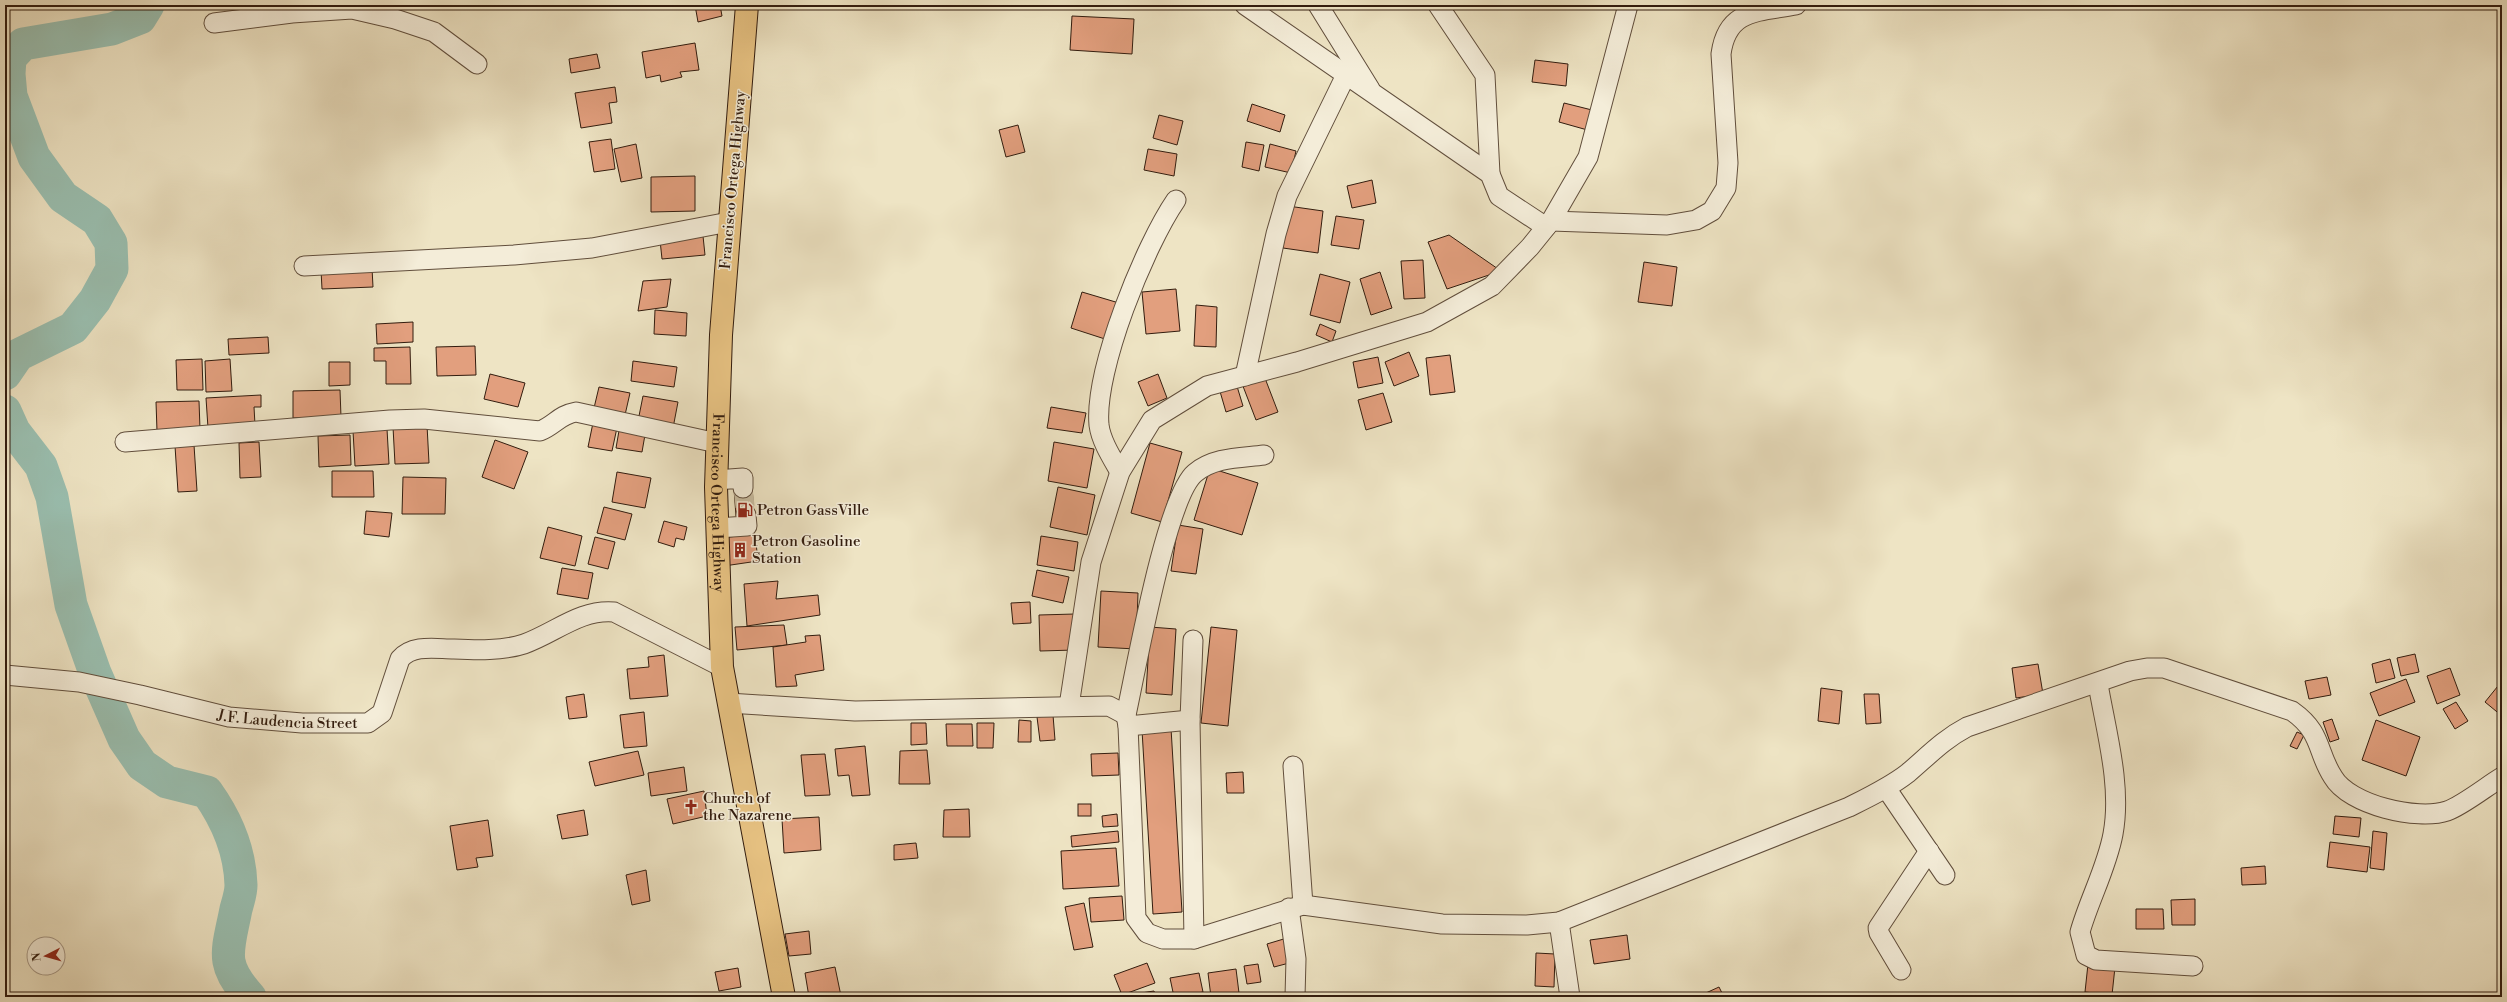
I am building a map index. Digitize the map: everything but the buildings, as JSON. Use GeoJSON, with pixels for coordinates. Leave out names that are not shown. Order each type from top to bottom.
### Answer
{"type":"FeatureCollection","features":[{"type":"Feature","properties":{"kind":"main road","name":"Francisco Ortega Highway"},"geometry":{"type":"LineString","coordinates":[[747,5],[721,336],[716,480],[722,667],[784,997]]}},
{"type":"Feature","properties":{"kind":"street"},"geometry":{"type":"LineString","coordinates":[[1245,5],[1490,174]]}},
{"type":"Feature","properties":{"kind":"street"},"geometry":{"type":"LineString","coordinates":[[1318,5],[1374,95]]}},
{"type":"Feature","properties":{"kind":"street"},"geometry":{"type":"LineString","coordinates":[[1438,5],[1485,75],[1490,174],[1499,196],[1548,224],[1667,225],[1696,220],[1712,211],[1726,188],[1728,163],[1721,54],[1723,38],[1731,25],[1748,14],[1796,5]]}},
{"type":"Feature","properties":{"kind":"street"},"geometry":{"type":"LineString","coordinates":[[1069,706],[1091,562],[1120,472],[1152,420],[1207,386],[1427,322],[1492,286],[1530,247],[1548,224],[1588,157],[1628,5]]}},
{"type":"Feature","properties":{"kind":"street"},"geometry":{"type":"LineString","coordinates":[[214,23],[353,7],[434,32],[477,64]]}},
{"type":"Feature","properties":{"kind":"street"},"geometry":{"type":"LineString","coordinates":[[1245,376],[1276,234],[1287,196],[1346,75]]}},
{"type":"Feature","properties":{"kind":"street"},"geometry":{"type":"LineString","coordinates":[[1120,472],[1099,427],[1098,413],[1108,357],[1151,240],[1176,200]]}},
{"type":"Feature","properties":{"kind":"street"},"geometry":{"type":"LineString","coordinates":[[304,266],[514,255],[592,248],[729,222]]}},
{"type":"Feature","properties":{"kind":"street"},"geometry":{"type":"LineString","coordinates":[[126,442],[424,419],[540,431],[550,427],[561,416],[576,412],[717,443]]}},
{"type":"Feature","properties":{"kind":"street"},"geometry":{"type":"LineString","coordinates":[[1264,455],[1213,461],[1194,473],[1177,502],[1152,594],[1127,721],[1136,918],[1147,933],[1163,939],[1194,939],[1296,906],[1442,924],[1527,925],[1559,922],[1849,808],[1886,788],[1907,773],[1946,738],[1966,727],[2098,684],[2130,671],[2164,668],[2292,711],[2304,720],[2318,740],[2332,777],[2338,784],[2377,807],[2413,814],[2448,811],[2502,777]]}},
{"type":"Feature","properties":{"kind":"street"},"geometry":{"type":"LineString","coordinates":[[716,480],[743,478],[743,488]]}},
{"type":"Feature","properties":{"kind":"street"},"geometry":{"type":"LineString","coordinates":[[717,528],[747,526],[746,515]]}},
{"type":"Feature","properties":{"kind":"street","name":"J.F. Laudencia Street"},"geometry":{"type":"LineString","coordinates":[[5,675],[79,682],[140,695],[229,717],[302,723],[368,723],[382,713],[400,659],[405,653],[422,648],[480,650],[523,644],[581,616],[602,610],[614,612],[722,667]]}},
{"type":"Feature","properties":{"kind":"street"},"geometry":{"type":"LineString","coordinates":[[1193,640],[1190,720],[1194,939]]}},
{"type":"Feature","properties":{"kind":"street"},"geometry":{"type":"LineString","coordinates":[[2098,684],[2113,778],[2115,810],[2113,835],[2080,932],[2082,946],[2086,955],[2096,960],[2193,966]]}},
{"type":"Feature","properties":{"kind":"street"},"geometry":{"type":"LineString","coordinates":[[728,703],[855,711],[1109,706],[1127,721],[1190,720]]}},
{"type":"Feature","properties":{"kind":"street"},"geometry":{"type":"LineString","coordinates":[[1294,766],[1296,997]]}},
{"type":"Feature","properties":{"kind":"street"},"geometry":{"type":"LineString","coordinates":[[1886,788],[1945,875]]}},
{"type":"Feature","properties":{"kind":"street"},"geometry":{"type":"LineString","coordinates":[[1901,970],[1879,934],[1878,928],[1929,851]]}},
{"type":"Feature","properties":{"kind":"street"},"geometry":{"type":"LineString","coordinates":[[1559,922],[1570,997]]}},
{"type":"Feature","properties":{"kind":"waterway"},"geometry":{"type":"LineString","coordinates":[[5,374],[18,355],[73,328],[95,300],[112,269],[111,243],[97,220],[63,197],[34,157],[11,96],[9,74],[10,58],[23,44],[112,29],[140,18],[148,5]]}},
{"type":"Feature","properties":{"kind":"waterway"},"geometry":{"type":"LineString","coordinates":[[5,411],[14,431],[41,466],[52,497],[71,605],[95,673],[124,739],[142,765],[167,782],[207,792],[221,813],[231,836],[238,860],[241,885],[230,936],[228,956],[234,975],[250,997]]}},
{"type":"Feature","properties":{"kind":"tunnel"},"geometry":{"type":"LineString","coordinates":[[743,488],[746,515]]}},
{"type":"Feature","properties":{"kind":"place","name":"Petron GassVille"},"geometry":{"type":"Point","coordinates":[745,510]}},
{"type":"Feature","properties":{"kind":"place","name":"Petron Gasoline Station"},"geometry":{"type":"Point","coordinates":[740,550]}},
{"type":"Feature","properties":{"kind":"place","name":"Church of the Nazarene"},"geometry":{"type":"Point","coordinates":[691,807]}}]}
